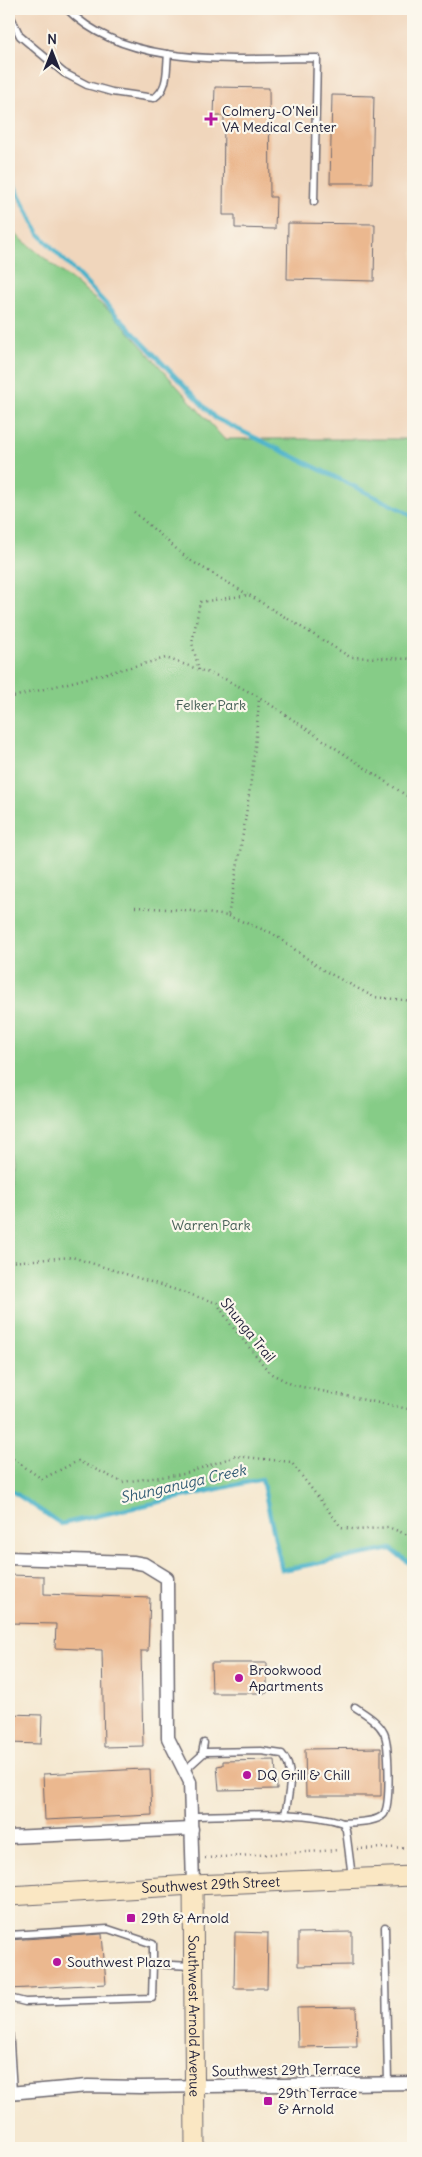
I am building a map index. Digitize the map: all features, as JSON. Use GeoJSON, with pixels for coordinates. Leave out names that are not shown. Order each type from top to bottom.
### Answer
{"type":"FeatureCollection","features":[{"type":"Feature","properties":{"kind":"main road","name":"Southwest 29th Street"},"geometry":{"type":"LineString","coordinates":[[9,1896],[193,1885],[413,1876]]}},
{"type":"Feature","properties":{"kind":"main road","name":"Southwest Arnold Avenue"},"geometry":{"type":"LineString","coordinates":[[193,1885],[195,2148]]}},
{"type":"Feature","properties":{"kind":"street"},"geometry":{"type":"LineString","coordinates":[[9,1558],[133,1562],[144,1564],[167,1578],[168,1738],[190,1782],[193,1885]]}},
{"type":"Feature","properties":{"kind":"street"},"geometry":{"type":"LineString","coordinates":[[9,1837],[192,1829]]}},
{"type":"Feature","properties":{"kind":"street","name":"Southwest 29th Terrace"},"geometry":{"type":"LineString","coordinates":[[11,2093],[88,2086],[413,2083]]}},
{"type":"Feature","properties":{"kind":"lane"},"geometry":{"type":"LineString","coordinates":[[67,9],[79,20],[107,37],[168,54],[208,58],[317,58],[314,202]]}},
{"type":"Feature","properties":{"kind":"lane"},"geometry":{"type":"LineString","coordinates":[[9,12],[20,36],[64,73],[87,85],[104,90],[154,98],[161,93],[165,84],[168,54]]}},
{"type":"Feature","properties":{"kind":"lane"},"geometry":{"type":"LineString","coordinates":[[191,1816],[285,1816],[330,1819],[343,1823],[378,1819],[384,1814],[388,1804],[385,1735],[374,1720],[355,1707]]}},
{"type":"Feature","properties":{"kind":"lane"},"geometry":{"type":"LineString","coordinates":[[184,1771],[202,1754],[204,1743]]}},
{"type":"Feature","properties":{"kind":"lane"},"geometry":{"type":"LineString","coordinates":[[202,1754],[261,1751],[282,1754],[286,1760],[289,1777],[285,1816]]}},
{"type":"Feature","properties":{"kind":"lane"},"geometry":{"type":"LineString","coordinates":[[343,1823],[346,1830],[353,1878]]}},
{"type":"Feature","properties":{"kind":"lane"},"geometry":{"type":"LineString","coordinates":[[385,1927],[388,2083]]}},
{"type":"Feature","properties":{"kind":"lane"},"geometry":{"type":"LineString","coordinates":[[9,1935],[108,1929],[153,1944],[152,1998],[25,2002],[9,1998]]}},
{"type":"Feature","properties":{"kind":"lane"},"geometry":{"type":"LineString","coordinates":[[153,1964],[194,1966]]}},
{"type":"Feature","properties":{"kind":"lane"},"geometry":{"type":"LineString","coordinates":[[9,2027],[11,2093]]}},
{"type":"Feature","properties":{"kind":"path"},"geometry":{"type":"LineString","coordinates":[[134,512],[188,559],[350,657],[413,659]]}},
{"type":"Feature","properties":{"kind":"path"},"geometry":{"type":"LineString","coordinates":[[199,670],[192,643],[200,602],[248,595]]}},
{"type":"Feature","properties":{"kind":"path"},"geometry":{"type":"LineString","coordinates":[[9,698],[166,658],[222,678],[259,697],[413,800]]}},
{"type":"Feature","properties":{"kind":"path"},"geometry":{"type":"LineString","coordinates":[[228,916],[257,747],[259,697]]}},
{"type":"Feature","properties":{"kind":"path"},"geometry":{"type":"LineString","coordinates":[[135,907],[184,910],[228,916],[272,933],[322,970],[374,997],[413,1002]]}},
{"type":"Feature","properties":{"kind":"path","name":"Shunga Trail"},"geometry":{"type":"LineString","coordinates":[[9,1262],[72,1257],[217,1303],[231,1325],[270,1373],[293,1385],[413,1410]]}},
{"type":"Feature","properties":{"kind":"path"},"geometry":{"type":"LineString","coordinates":[[9,1456],[42,1479],[78,1461],[122,1482],[184,1474],[236,1456],[291,1462],[341,1527],[358,1530],[388,1527],[413,1537]]}},
{"type":"Feature","properties":{"kind":"path"},"geometry":{"type":"LineString","coordinates":[[192,1859],[413,1847]]}},
{"type":"Feature","properties":{"kind":"shaded area","name":"Colmery-O'Neil VA Medical Center"},"geometry":{"type":"Polygon","coordinates":[[[9,9],[413,9],[413,439],[224,439],[113,314],[9,229],[9,9]]]}},
{"type":"Feature","properties":{"kind":"green space"},"geometry":{"type":"Polygon","coordinates":[[[9,229],[113,314],[224,439],[413,439],[413,1566],[391,1549],[282,1570],[262,1479],[61,1524],[9,1489],[9,229]]]}},
{"type":"Feature","properties":{"kind":"building"},"geometry":{"type":"Polygon","coordinates":[[[215,87],[269,88],[270,197],[276,197],[275,229],[235,228],[235,215],[223,215],[224,116],[214,116],[215,87]]]}},
{"type":"Feature","properties":{"kind":"building"},"geometry":{"type":"Polygon","coordinates":[[[332,95],[374,96],[372,183],[330,183],[332,95]]]}},
{"type":"Feature","properties":{"kind":"building"},"geometry":{"type":"Polygon","coordinates":[[[288,223],[375,224],[374,281],[287,279],[288,223]]]}},
{"type":"Feature","properties":{"kind":"building"},"geometry":{"type":"Polygon","coordinates":[[[9,1575],[44,1576],[44,1594],[150,1598],[148,1651],[141,1651],[143,1746],[104,1747],[102,1650],[55,1648],[56,1624],[9,1623],[9,1575]]]}},
{"type":"Feature","properties":{"kind":"building","name":"Brookwood Apartments"},"geometry":{"type":"Polygon","coordinates":[[[211,1663],[267,1663],[267,1693],[212,1693],[211,1663]]]}},
{"type":"Feature","properties":{"kind":"building"},"geometry":{"type":"Polygon","coordinates":[[[9,1714],[42,1715],[41,1744],[9,1743],[9,1714]]]}},
{"type":"Feature","properties":{"kind":"building"},"geometry":{"type":"Polygon","coordinates":[[[381,1748],[381,1796],[306,1796],[305,1749],[381,1748]]]}},
{"type":"Feature","properties":{"kind":"building","name":"DQ Grill & Chill"},"geometry":{"type":"Polygon","coordinates":[[[275,1760],[277,1789],[219,1790],[217,1766],[223,1765],[223,1761],[275,1760]]]}},
{"type":"Feature","properties":{"kind":"building"},"geometry":{"type":"Polygon","coordinates":[[[150,1769],[152,1815],[45,1820],[43,1774],[150,1769]]]}},
{"type":"Feature","properties":{"kind":"building"},"geometry":{"type":"Polygon","coordinates":[[[235,1932],[268,1933],[267,1988],[234,1988],[235,1932]]]}},
{"type":"Feature","properties":{"kind":"building"},"geometry":{"type":"Polygon","coordinates":[[[352,1932],[352,1965],[298,1966],[298,1933],[352,1932]]]}},
{"type":"Feature","properties":{"kind":"building","name":"Southwest Plaza"},"geometry":{"type":"Polygon","coordinates":[[[102,1934],[106,1984],[9,1989],[9,1940],[102,1934]]]}},
{"type":"Feature","properties":{"kind":"building"},"geometry":{"type":"Polygon","coordinates":[[[356,2007],[357,2046],[298,2047],[297,2008],[356,2007]]]}},
{"type":"Feature","properties":{"kind":"waterway"},"geometry":{"type":"LineString","coordinates":[[9,175],[39,234],[215,418],[413,517]]}},
{"type":"Feature","properties":{"kind":"waterway","name":"Shunganuga Creek"},"geometry":{"type":"LineString","coordinates":[[9,1489],[61,1524],[262,1479],[282,1570],[391,1549],[413,1566]]}},
{"type":"Feature","properties":{"kind":"place","name":"Colmery-O'Neil VA Medical Center"},"geometry":{"type":"Point","coordinates":[211,119]}},
{"type":"Feature","properties":{"kind":"place","name":"Brookwood Apartments"},"geometry":{"type":"Point","coordinates":[239,1678]}},
{"type":"Feature","properties":{"kind":"place","name":"DQ Grill & Chill"},"geometry":{"type":"Point","coordinates":[247,1775]}},
{"type":"Feature","properties":{"kind":"place","name":"29th & Arnold"},"geometry":{"type":"Point","coordinates":[131,1918]}},
{"type":"Feature","properties":{"kind":"place","name":"Southwest Plaza"},"geometry":{"type":"Point","coordinates":[57,1962]}},
{"type":"Feature","properties":{"kind":"place","name":"29th Terrace & Arnold"},"geometry":{"type":"Point","coordinates":[268,2101]}},
{"type":"Feature","properties":{"kind":"park label","name":"Felker Park"},"geometry":{"type":"Point","coordinates":[211,705]}},
{"type":"Feature","properties":{"kind":"park label","name":"Warren Park"},"geometry":{"type":"Point","coordinates":[211,1225]}}]}
